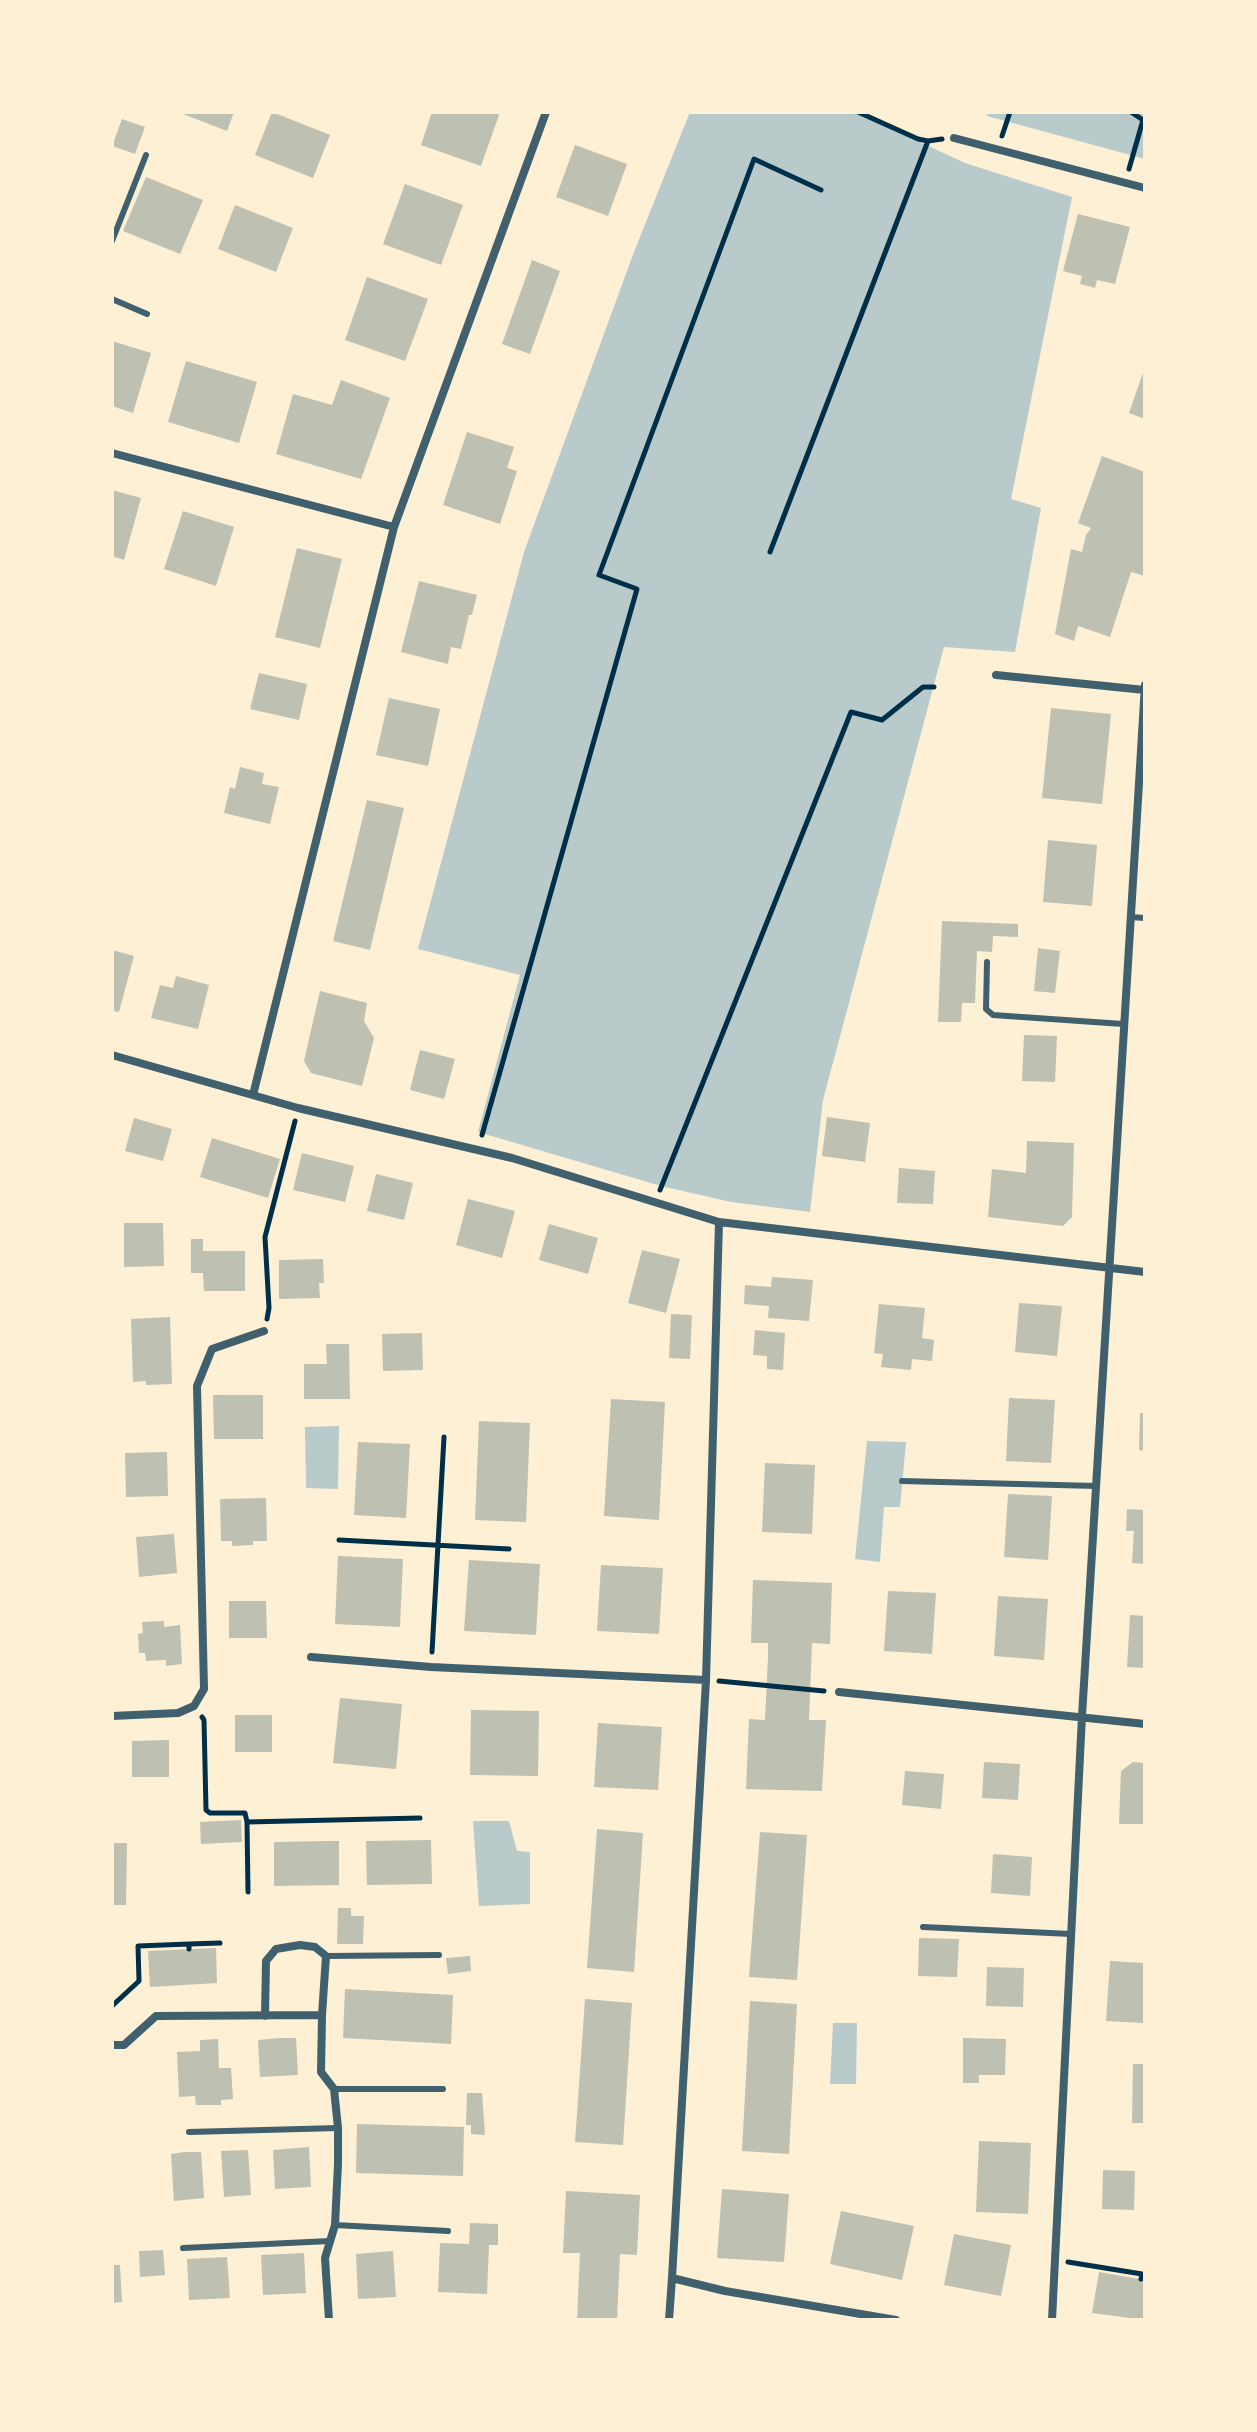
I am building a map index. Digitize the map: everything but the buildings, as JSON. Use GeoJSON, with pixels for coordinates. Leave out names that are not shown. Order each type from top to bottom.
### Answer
{"type":"FeatureCollection","features":[{"type":"Feature","properties":{"kind":"street"},"geometry":{"type":"LineString","coordinates":[[253,1095],[394,527],[546,112]]}},
{"type":"Feature","properties":{"kind":"street"},"geometry":{"type":"LineString","coordinates":[[954,138],[1145,188]]}},
{"type":"Feature","properties":{"kind":"street"},"geometry":{"type":"LineString","coordinates":[[112,453],[394,527]]}},
{"type":"Feature","properties":{"kind":"street"},"geometry":{"type":"LineString","coordinates":[[996,675],[1144,688],[1082,1716],[1052,2320]]}},
{"type":"Feature","properties":{"kind":"street"},"geometry":{"type":"LineString","coordinates":[[112,1055],[298,1108],[512,1158],[719,1222],[1145,1272]]}},
{"type":"Feature","properties":{"kind":"street"},"geometry":{"type":"LineString","coordinates":[[669,2320],[706,1680],[719,1222]]}},
{"type":"Feature","properties":{"kind":"street"},"geometry":{"type":"LineString","coordinates":[[112,1716],[178,1713],[194,1706],[204,1689],[197,1386],[212,1349],[264,1331]]}},
{"type":"Feature","properties":{"kind":"street"},"geometry":{"type":"LineString","coordinates":[[311,1657],[431,1667],[706,1680]]}},
{"type":"Feature","properties":{"kind":"street"},"geometry":{"type":"LineString","coordinates":[[839,1692],[1145,1724]]}},
{"type":"Feature","properties":{"kind":"street"},"geometry":{"type":"LineString","coordinates":[[265,2016],[266,1961],[276,1949],[300,1945],[315,1947],[326,1956],[321,2072],[334,2089],[338,2128],[335,2225],[325,2258],[329,2320]]}},
{"type":"Feature","properties":{"kind":"street"},"geometry":{"type":"LineString","coordinates":[[112,2045],[124,2045],[156,2016],[322,2015]]}},
{"type":"Feature","properties":{"kind":"street"},"geometry":{"type":"LineString","coordinates":[[672,2278],[725,2291],[896,2320]]}},
{"type":"Feature","properties":{"kind":"lane"},"geometry":{"type":"LineString","coordinates":[[112,241],[146,155]]}},
{"type":"Feature","properties":{"kind":"lane"},"geometry":{"type":"LineString","coordinates":[[112,299],[147,314]]}},
{"type":"Feature","properties":{"kind":"lane"},"geometry":{"type":"LineString","coordinates":[[1130,917],[1145,918]]}},
{"type":"Feature","properties":{"kind":"lane"},"geometry":{"type":"LineString","coordinates":[[987,962],[986,1009],[993,1015],[1123,1024]]}},
{"type":"Feature","properties":{"kind":"lane"},"geometry":{"type":"LineString","coordinates":[[902,1481],[1096,1486]]}},
{"type":"Feature","properties":{"kind":"lane"},"geometry":{"type":"LineString","coordinates":[[923,1927],[1071,1934]]}},
{"type":"Feature","properties":{"kind":"lane"},"geometry":{"type":"LineString","coordinates":[[326,1956],[439,1955]]}},
{"type":"Feature","properties":{"kind":"lane"},"geometry":{"type":"LineString","coordinates":[[334,2089],[443,2089]]}},
{"type":"Feature","properties":{"kind":"lane"},"geometry":{"type":"LineString","coordinates":[[189,2132],[338,2128]]}},
{"type":"Feature","properties":{"kind":"lane"},"geometry":{"type":"LineString","coordinates":[[335,2225],[448,2231]]}},
{"type":"Feature","properties":{"kind":"lane"},"geometry":{"type":"LineString","coordinates":[[183,2248],[330,2241]]}},
{"type":"Feature","properties":{"kind":"path"},"geometry":{"type":"LineString","coordinates":[[858,112],[918,139],[954,138]]}},
{"type":"Feature","properties":{"kind":"path"},"geometry":{"type":"LineString","coordinates":[[997,149],[1010,112]]}},
{"type":"Feature","properties":{"kind":"path"},"geometry":{"type":"LineString","coordinates":[[1125,182],[1144,121],[1131,112]]}},
{"type":"Feature","properties":{"kind":"path"},"geometry":{"type":"LineString","coordinates":[[770,552],[928,141]]}},
{"type":"Feature","properties":{"kind":"path"},"geometry":{"type":"LineString","coordinates":[[478,1150],[637,589],[599,575],[754,159],[821,190]]}},
{"type":"Feature","properties":{"kind":"path"},"geometry":{"type":"LineString","coordinates":[[657,1203],[661,1186],[851,712],[882,720],[923,687],[934,687]]}},
{"type":"Feature","properties":{"kind":"path"},"geometry":{"type":"LineString","coordinates":[[264,1331],[269,1308],[265,1237],[298,1108]]}},
{"type":"Feature","properties":{"kind":"path"},"geometry":{"type":"LineString","coordinates":[[431,1667],[444,1437]]}},
{"type":"Feature","properties":{"kind":"path"},"geometry":{"type":"LineString","coordinates":[[339,1540],[509,1549]]}},
{"type":"Feature","properties":{"kind":"path"},"geometry":{"type":"LineString","coordinates":[[706,1680],[839,1692]]}},
{"type":"Feature","properties":{"kind":"path"},"geometry":{"type":"LineString","coordinates":[[194,1706],[204,1720],[206,1810],[210,1813],[245,1813],[248,1892]]}},
{"type":"Feature","properties":{"kind":"path"},"geometry":{"type":"LineString","coordinates":[[247,1822],[420,1818]]}},
{"type":"Feature","properties":{"kind":"path"},"geometry":{"type":"LineString","coordinates":[[112,2006],[139,1981],[138,1946],[220,1943]]}},
{"type":"Feature","properties":{"kind":"path"},"geometry":{"type":"LineString","coordinates":[[1055,2260],[1142,2274],[1141,2279]]}},
{"type":"Feature","properties":{"kind":"shaded area"},"geometry":{"type":"Polygon","coordinates":[[[690,112],[855,112],[965,163],[1072,197],[1011,499],[1041,508],[1015,652],[944,647],[823,1100],[810,1212],[731,1202],[661,1186],[478,1132],[520,975],[418,949],[524,552],[634,252],[690,112]]]}},
{"type":"Feature","properties":{"kind":"shaded area"},"geometry":{"type":"Polygon","coordinates":[[[988,112],[1145,112],[1145,159],[987,116],[988,112]]]}},
{"type":"Feature","properties":{"kind":"shaded area"},"geometry":{"type":"Polygon","coordinates":[[[339,1426],[338,1489],[306,1488],[305,1427],[339,1426]]]}},
{"type":"Feature","properties":{"kind":"shaded area"},"geometry":{"type":"Polygon","coordinates":[[[867,1441],[906,1442],[900,1507],[884,1507],[880,1562],[855,1559],[867,1441]]]}},
{"type":"Feature","properties":{"kind":"shaded area"},"geometry":{"type":"Polygon","coordinates":[[[473,1821],[509,1821],[517,1851],[530,1852],[530,1904],[479,1906],[473,1821]]]}},
{"type":"Feature","properties":{"kind":"shaded area"},"geometry":{"type":"Polygon","coordinates":[[[833,2023],[857,2023],[856,2084],[830,2084],[833,2023]]]}}]}
